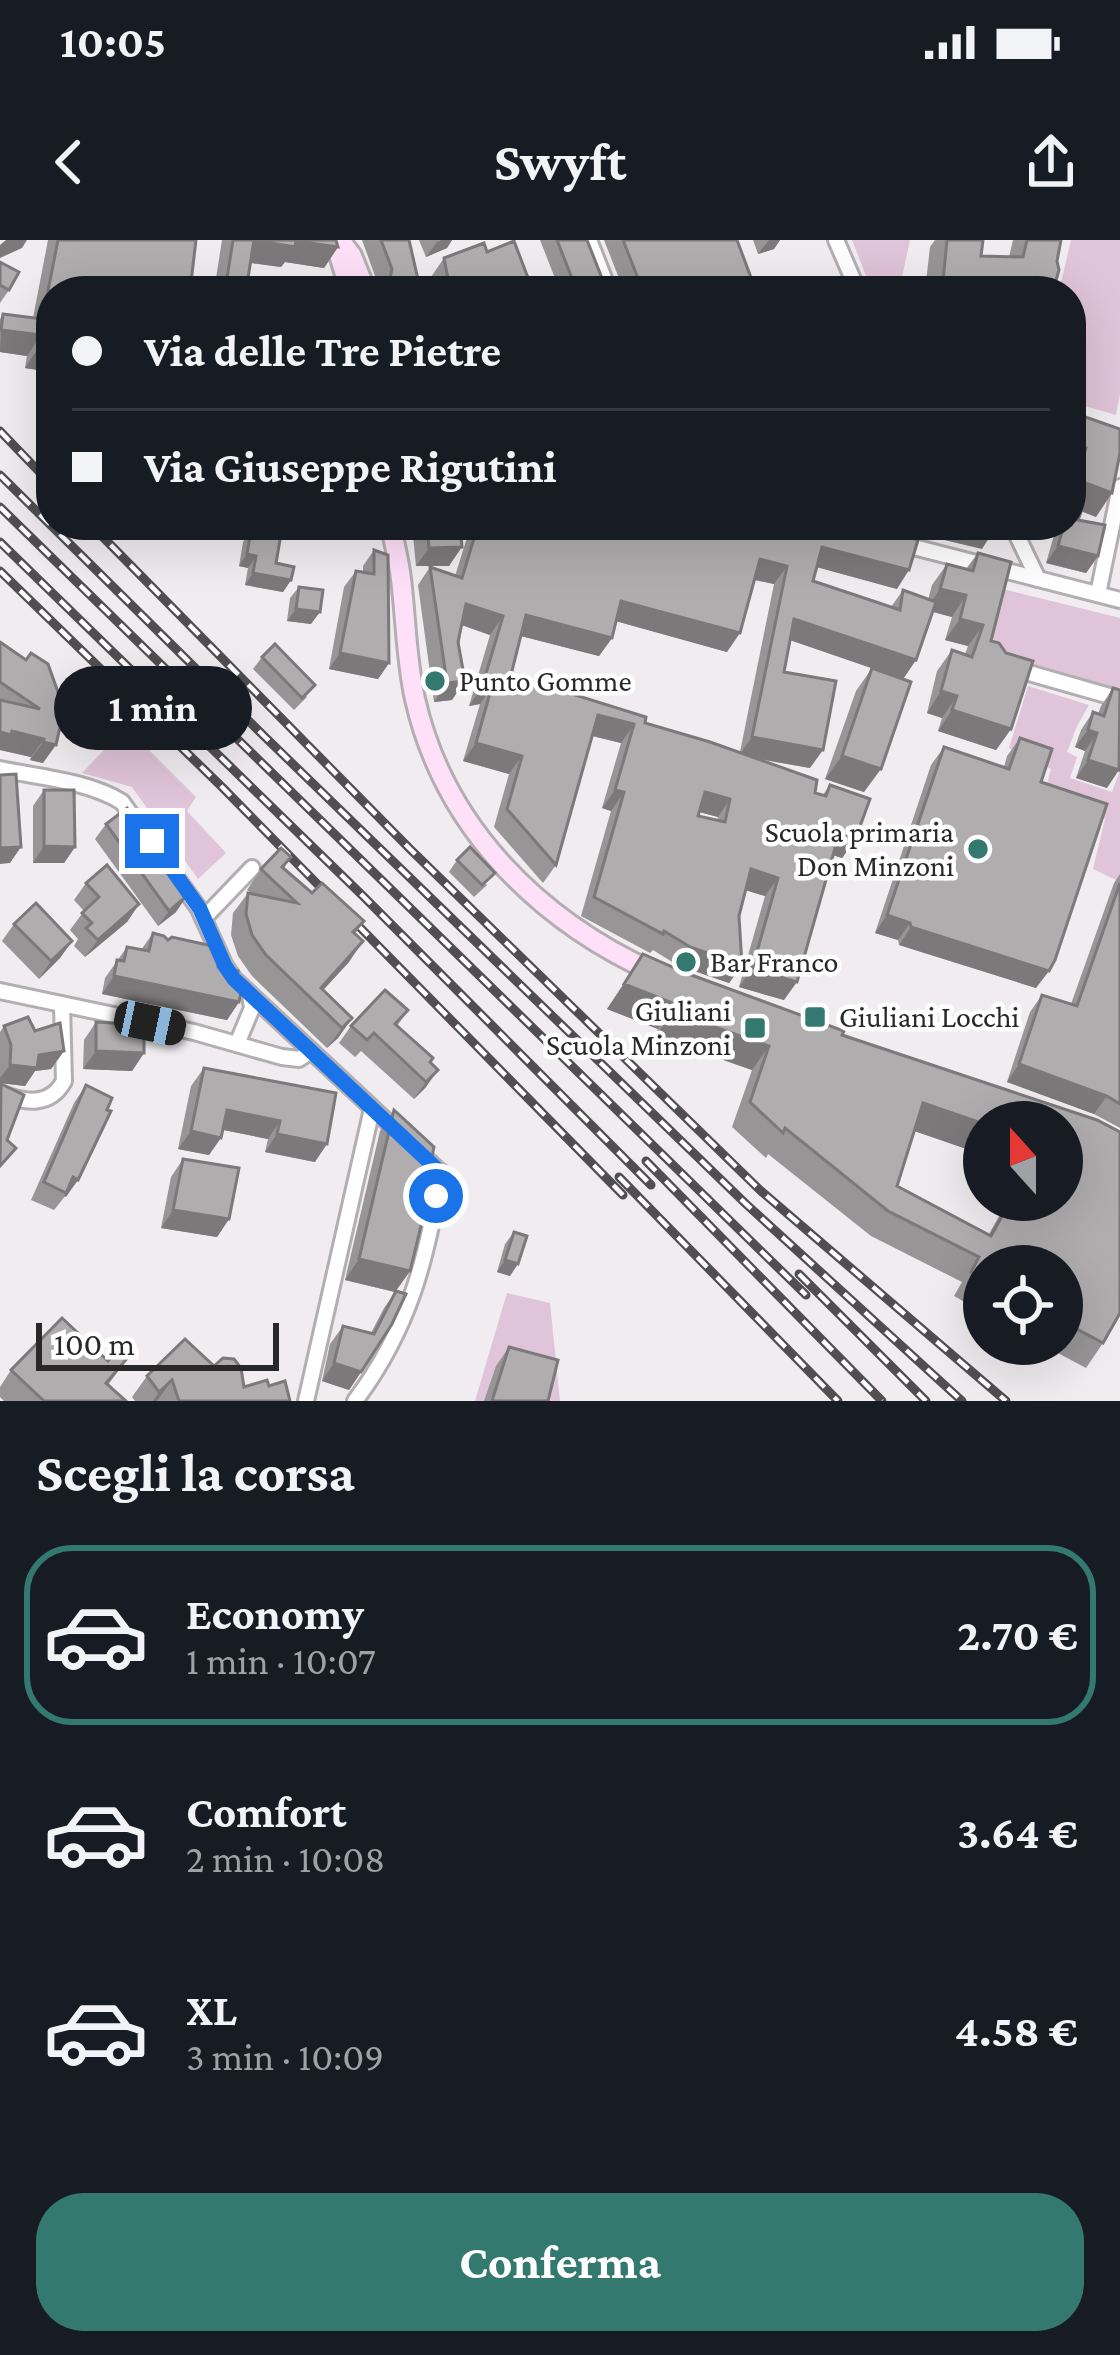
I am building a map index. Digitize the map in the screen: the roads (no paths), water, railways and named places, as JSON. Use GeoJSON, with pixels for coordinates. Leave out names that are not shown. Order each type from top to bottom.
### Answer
{"type":"FeatureCollection","features":[{"type":"Feature","properties":{"kind":"main road"},"geometry":{"type":"LineString","coordinates":[[337,240],[346,276]]}},
{"type":"Feature","properties":{"kind":"main road"},"geometry":{"type":"LineString","coordinates":[[337,240],[352,256],[360,276]]}},
{"type":"Feature","properties":{"kind":"main road"},"geometry":{"type":"LineString","coordinates":[[394,540],[410,676],[420,719],[442,776],[468,820],[521,885],[557,917],[610,951],[669,979]]}},
{"type":"Feature","properties":{"kind":"main road"},"geometry":{"type":"LineString","coordinates":[[401,579],[404,540]]}},
{"type":"Feature","properties":{"kind":"street"},"geometry":{"type":"LineString","coordinates":[[589,240],[602,276]]}},
{"type":"Feature","properties":{"kind":"street"},"geometry":{"type":"LineString","coordinates":[[836,240],[852,276]]}},
{"type":"Feature","properties":{"kind":"street"},"geometry":{"type":"LineString","coordinates":[[1098,594],[1120,487]]}},
{"type":"Feature","properties":{"kind":"street"},"geometry":{"type":"LineString","coordinates":[[1019,540],[1038,579]]}},
{"type":"Feature","properties":{"kind":"street"},"geometry":{"type":"LineString","coordinates":[[891,541],[1120,600]]}},
{"type":"Feature","properties":{"kind":"street"},"geometry":{"type":"LineString","coordinates":[[995,664],[1120,698]]}},
{"type":"Feature","properties":{"kind":"street"},"geometry":{"type":"LineString","coordinates":[[0,769],[74,784],[122,802],[204,918],[225,966],[446,1177],[406,1316],[355,1401]]}},
{"type":"Feature","properties":{"kind":"street"},"geometry":{"type":"LineString","coordinates":[[204,918],[251,868]]}},
{"type":"Feature","properties":{"kind":"street"},"geometry":{"type":"LineString","coordinates":[[0,992],[194,1032],[293,1059],[310,1051]]}},
{"type":"Feature","properties":{"kind":"street"},"geometry":{"type":"LineString","coordinates":[[237,1044],[252,1008],[250,994]]}},
{"type":"Feature","properties":{"kind":"street"},"geometry":{"type":"LineString","coordinates":[[0,1093],[41,1101],[62,1086],[62,1005]]}},
{"type":"Feature","properties":{"kind":"street"},"geometry":{"type":"LineString","coordinates":[[306,1401],[372,1108]]}},
{"type":"Feature","properties":{"kind":"railway"},"geometry":{"type":"LineString","coordinates":[[0,431],[36,468]]}},
{"type":"Feature","properties":{"kind":"railway"},"geometry":{"type":"LineString","coordinates":[[0,475],[36,511]]}},
{"type":"Feature","properties":{"kind":"railway"},"geometry":{"type":"LineString","coordinates":[[0,507],[806,1295]]}},
{"type":"Feature","properties":{"kind":"railway"},"geometry":{"type":"LineString","coordinates":[[66,540],[746,1204],[962,1401]]}},
{"type":"Feature","properties":{"kind":"railway"},"geometry":{"type":"LineString","coordinates":[[106,540],[411,850],[761,1191],[1006,1401]]}},
{"type":"Feature","properties":{"kind":"railway"},"geometry":{"type":"LineString","coordinates":[[0,542],[651,1185]]}},
{"type":"Feature","properties":{"kind":"railway"},"geometry":{"type":"LineString","coordinates":[[0,571],[222,787],[623,1195]]}},
{"type":"Feature","properties":{"kind":"railway"},"geometry":{"type":"LineString","coordinates":[[646,1161],[882,1401]]}},
{"type":"Feature","properties":{"kind":"railway"},"geometry":{"type":"LineString","coordinates":[[619,1177],[838,1401]]}},
{"type":"Feature","properties":{"kind":"railway"},"geometry":{"type":"LineString","coordinates":[[799,1274],[926,1401]]}},
{"type":"Feature","properties":{"kind":"place","name":"Punto Gomme"},"geometry":{"type":"Point","coordinates":[435,681]}},
{"type":"Feature","properties":{"kind":"place","name":"Scuola primaria Don Minzoni"},"geometry":{"type":"Point","coordinates":[978,849]}},
{"type":"Feature","properties":{"kind":"place","name":"Bar Franco"},"geometry":{"type":"Point","coordinates":[686,962]}},
{"type":"Feature","properties":{"kind":"place","name":"Giuliani Locchi"},"geometry":{"type":"Point","coordinates":[815,1017]}},
{"type":"Feature","properties":{"kind":"place","name":"Giuliani Scuola Minzoni"},"geometry":{"type":"Point","coordinates":[755,1028]}}]}
